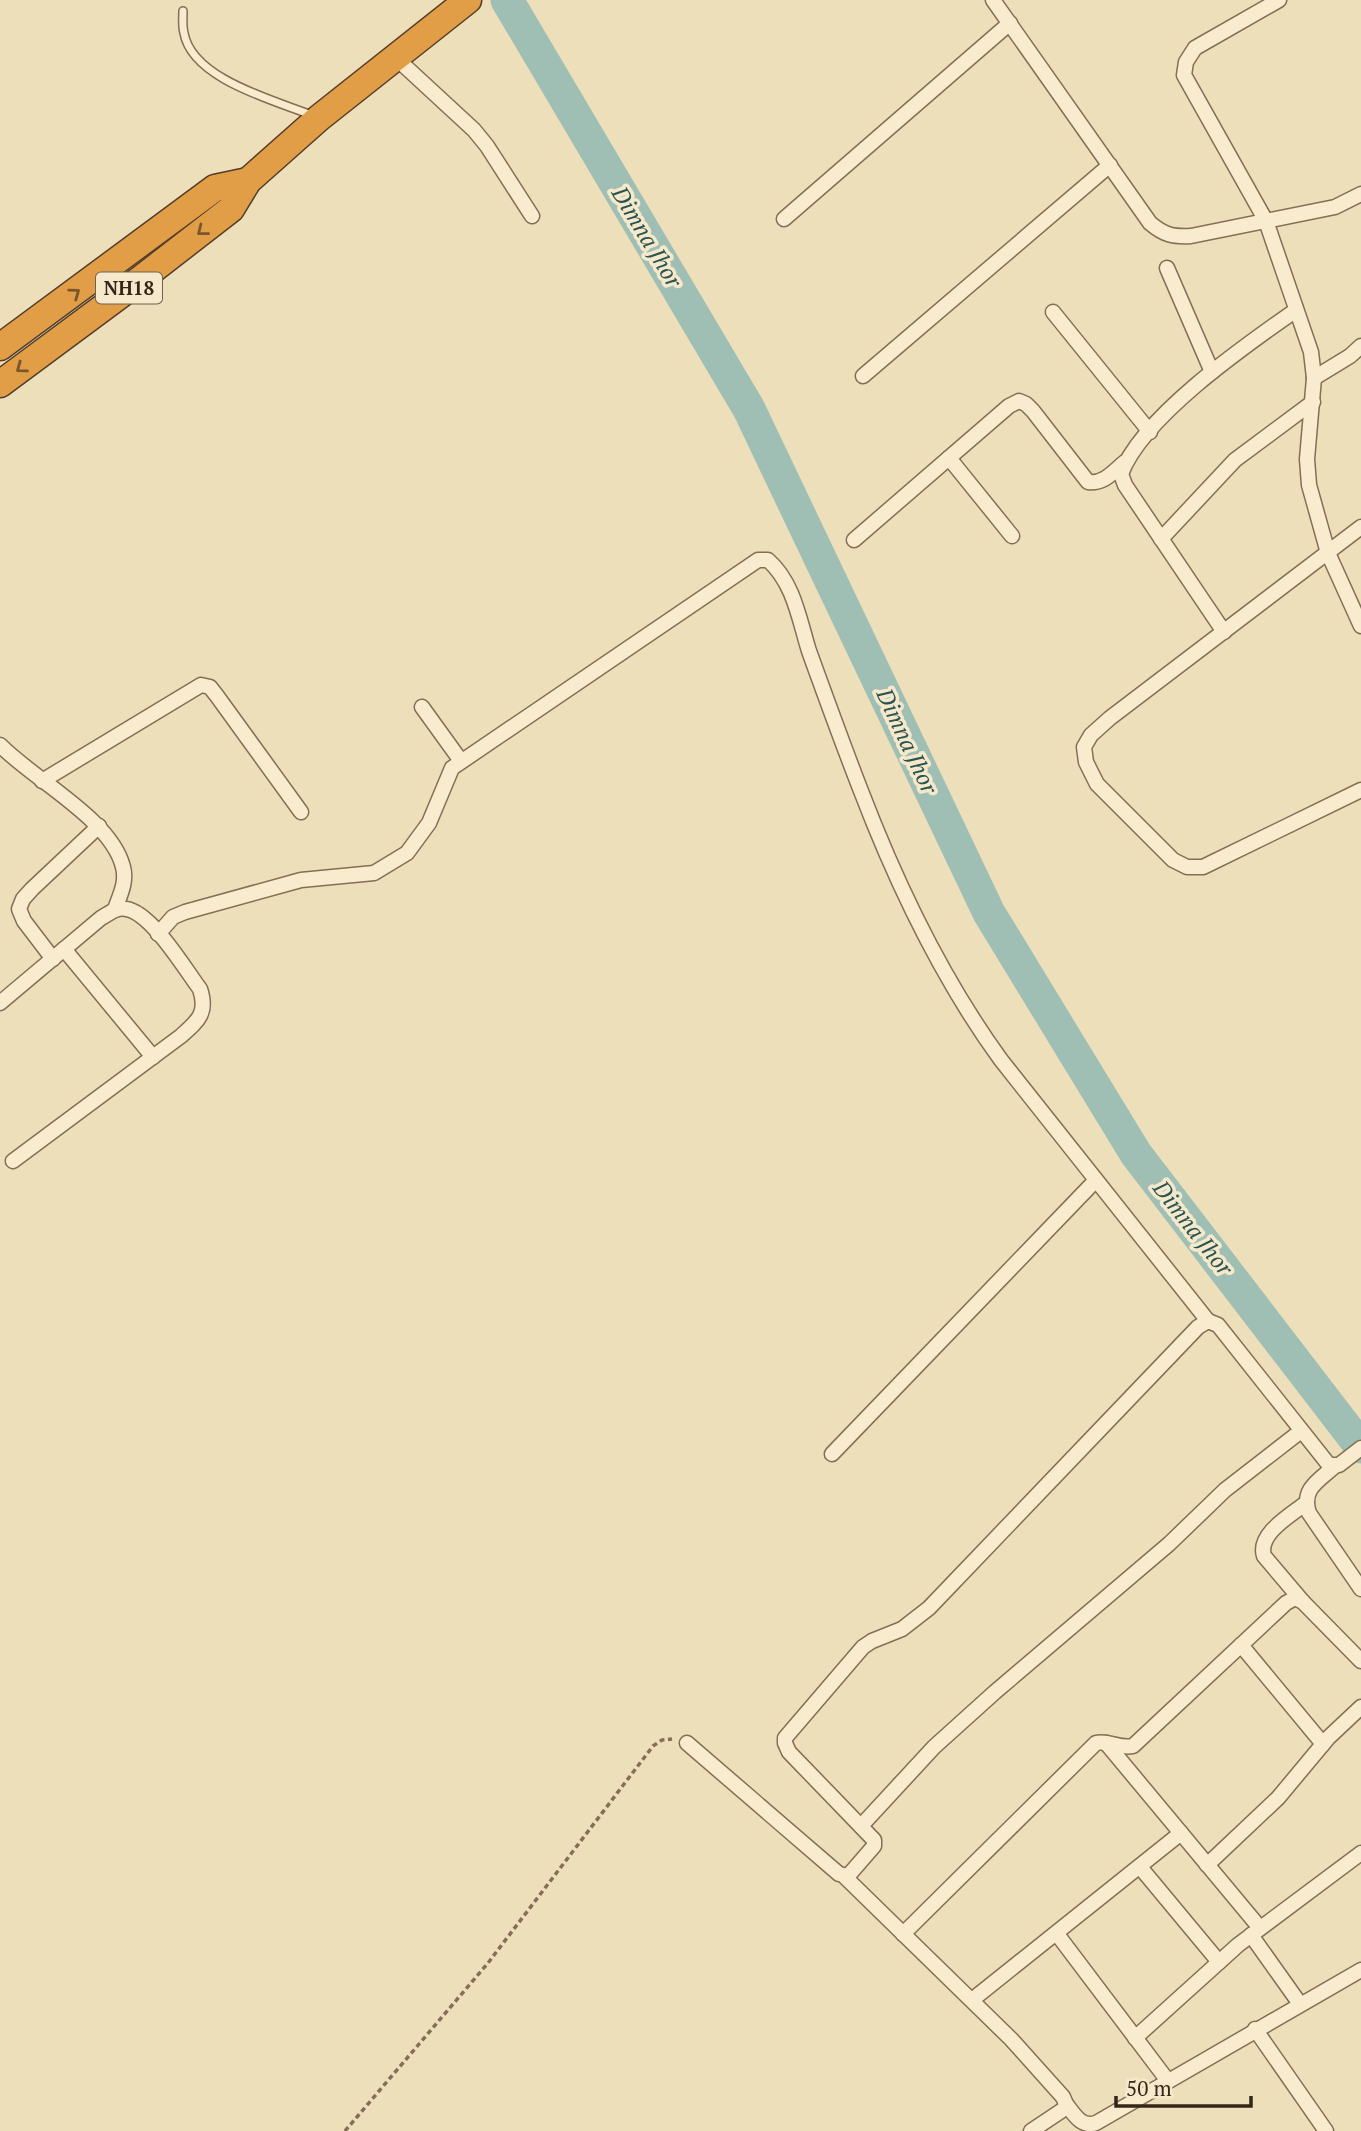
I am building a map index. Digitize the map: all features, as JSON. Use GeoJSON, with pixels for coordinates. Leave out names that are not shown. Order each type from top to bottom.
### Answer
{"type":"FeatureCollection","features":[{"type":"Feature","properties":{"kind":"highway","name":"NH18"},"geometry":{"type":"LineString","coordinates":[[0,384],[231,209],[248,181],[318,118],[468,0]]}},
{"type":"Feature","properties":{"kind":"highway","name":"NH18"},"geometry":{"type":"LineString","coordinates":[[0,347],[215,188],[248,181]]}},
{"type":"Feature","properties":{"kind":"street"},"geometry":{"type":"LineString","coordinates":[[993,0],[1150,223],[1162,234],[1191,236],[1266,221],[1335,207],[1361,194]]}},
{"type":"Feature","properties":{"kind":"street"},"geometry":{"type":"LineString","coordinates":[[1279,0],[1195,48],[1186,62],[1184,75],[1266,221],[1311,352],[1314,378],[1307,459],[1309,485],[1328,553],[1361,626]]}},
{"type":"Feature","properties":{"kind":"street"},"geometry":{"type":"LineString","coordinates":[[784,219],[1010,23]]}},
{"type":"Feature","properties":{"kind":"street"},"geometry":{"type":"LineString","coordinates":[[396,58],[480,138],[531,216]]}},
{"type":"Feature","properties":{"kind":"street"},"geometry":{"type":"LineString","coordinates":[[863,376],[1110,165]]}},
{"type":"Feature","properties":{"kind":"street"},"geometry":{"type":"LineString","coordinates":[[1167,268],[1212,372]]}},
{"type":"Feature","properties":{"kind":"street"},"geometry":{"type":"LineString","coordinates":[[854,540],[1009,406],[1019,401],[1033,411],[1088,482],[1097,483],[1107,478],[1212,372],[1296,310]]}},
{"type":"Feature","properties":{"kind":"street"},"geometry":{"type":"LineString","coordinates":[[1053,312],[1150,432]]}},
{"type":"Feature","properties":{"kind":"street"},"geometry":{"type":"LineString","coordinates":[[1314,378],[1361,346]]}},
{"type":"Feature","properties":{"kind":"street"},"geometry":{"type":"LineString","coordinates":[[1161,538],[1236,460],[1313,402]]}},
{"type":"Feature","properties":{"kind":"street"},"geometry":{"type":"LineString","coordinates":[[949,458],[1012,536]]}},
{"type":"Feature","properties":{"kind":"street"},"geometry":{"type":"LineString","coordinates":[[1126,461],[1121,474],[1125,485],[1224,632]]}},
{"type":"Feature","properties":{"kind":"street"},"geometry":{"type":"LineString","coordinates":[[1361,527],[1091,734],[1084,747],[1086,762],[1097,784],[1173,860],[1187,867],[1203,867],[1361,790]]}},
{"type":"Feature","properties":{"kind":"street"},"geometry":{"type":"LineString","coordinates":[[159,934],[173,917],[185,912],[301,880],[374,873],[407,853],[429,822],[452,768],[758,560],[768,560],[786,583],[795,604],[808,648],[862,793],[909,903],[980,1031],[1208,1321],[1218,1325],[1329,1465],[1335,1466]]}},
{"type":"Feature","properties":{"kind":"street"},"geometry":{"type":"LineString","coordinates":[[42,781],[201,685],[210,687],[301,812]]}},
{"type":"Feature","properties":{"kind":"street"},"geometry":{"type":"LineString","coordinates":[[422,707],[461,761]]}},
{"type":"Feature","properties":{"kind":"street"},"geometry":{"type":"LineString","coordinates":[[0,745],[99,826],[115,848],[123,866],[124,883],[115,909],[0,1003]]}},
{"type":"Feature","properties":{"kind":"street"},"geometry":{"type":"LineString","coordinates":[[99,826],[32,889],[19,909],[24,921],[153,1057]]}},
{"type":"Feature","properties":{"kind":"street"},"geometry":{"type":"LineString","coordinates":[[13,1161],[153,1057],[195,1024],[202,1013],[204,1001],[201,989],[159,934],[140,915],[128,909],[115,909]]}},
{"type":"Feature","properties":{"kind":"street"},"geometry":{"type":"LineString","coordinates":[[832,1454],[1096,1180]]}},
{"type":"Feature","properties":{"kind":"street"},"geometry":{"type":"LineString","coordinates":[[845,1877],[851,1874],[875,1844],[789,1752],[785,1744],[790,1732],[863,1647],[902,1629],[929,1608],[1198,1327],[1208,1321]]}},
{"type":"Feature","properties":{"kind":"street"},"geometry":{"type":"LineString","coordinates":[[861,1826],[934,1747],[995,1692],[1161,1551],[1225,1489],[1301,1431]]}},
{"type":"Feature","properties":{"kind":"street"},"geometry":{"type":"LineString","coordinates":[[1357,1451],[1312,1487],[1307,1494],[1306,1503],[1309,1513],[1361,1589]]}},
{"type":"Feature","properties":{"kind":"street"},"geometry":{"type":"LineString","coordinates":[[1306,1503],[1266,1536],[1261,1548],[1264,1556],[1303,1602],[1361,1661]]}},
{"type":"Feature","properties":{"kind":"street"},"geometry":{"type":"LineString","coordinates":[[903,1934],[1096,1743],[1104,1741],[1123,1748],[1133,1746],[1286,1603],[1295,1598],[1303,1602]]}},
{"type":"Feature","properties":{"kind":"street"},"geometry":{"type":"LineString","coordinates":[[1241,1646],[1323,1744]]}},
{"type":"Feature","properties":{"kind":"street"},"geometry":{"type":"LineString","coordinates":[[1207,1865],[1278,1798],[1323,1744],[1361,1707]]}},
{"type":"Feature","properties":{"kind":"street"},"geometry":{"type":"LineString","coordinates":[[1104,1741],[1207,1865],[1255,1931],[1300,2004]]}},
{"type":"Feature","properties":{"kind":"street"},"geometry":{"type":"LineString","coordinates":[[687,1743],[845,1877],[1026,2054],[1083,2124],[1089,2125],[1361,1970]]}},
{"type":"Feature","properties":{"kind":"street"},"geometry":{"type":"LineString","coordinates":[[972,2000],[1181,1833]]}},
{"type":"Feature","properties":{"kind":"street"},"geometry":{"type":"LineString","coordinates":[[1135,2038],[1255,1931],[1361,1853]]}},
{"type":"Feature","properties":{"kind":"street"},"geometry":{"type":"LineString","coordinates":[[1140,1867],[1219,1962]]}},
{"type":"Feature","properties":{"kind":"street"},"geometry":{"type":"LineString","coordinates":[[1057,1934],[1168,2081]]}},
{"type":"Feature","properties":{"kind":"street"},"geometry":{"type":"LineString","coordinates":[[1255,2029],[1326,2131]]}},
{"type":"Feature","properties":{"kind":"street"},"geometry":{"type":"LineString","coordinates":[[1031,2131],[1062,2110],[1066,2104]]}},
{"type":"Feature","properties":{"kind":"lane"},"geometry":{"type":"LineString","coordinates":[[183,12],[184,35],[193,53],[204,66],[223,79],[318,118]]}},
{"type":"Feature","properties":{"kind":"path"},"geometry":{"type":"LineString","coordinates":[[345,2131],[488,1963],[653,1746],[662,1740],[672,1739],[687,1743]]}},
{"type":"Feature","properties":{"kind":"waterway","name":"Dimna Jhor"},"geometry":{"type":"LineString","coordinates":[[507,0],[749,409],[989,913],[1136,1154],[1361,1447]]}}]}
